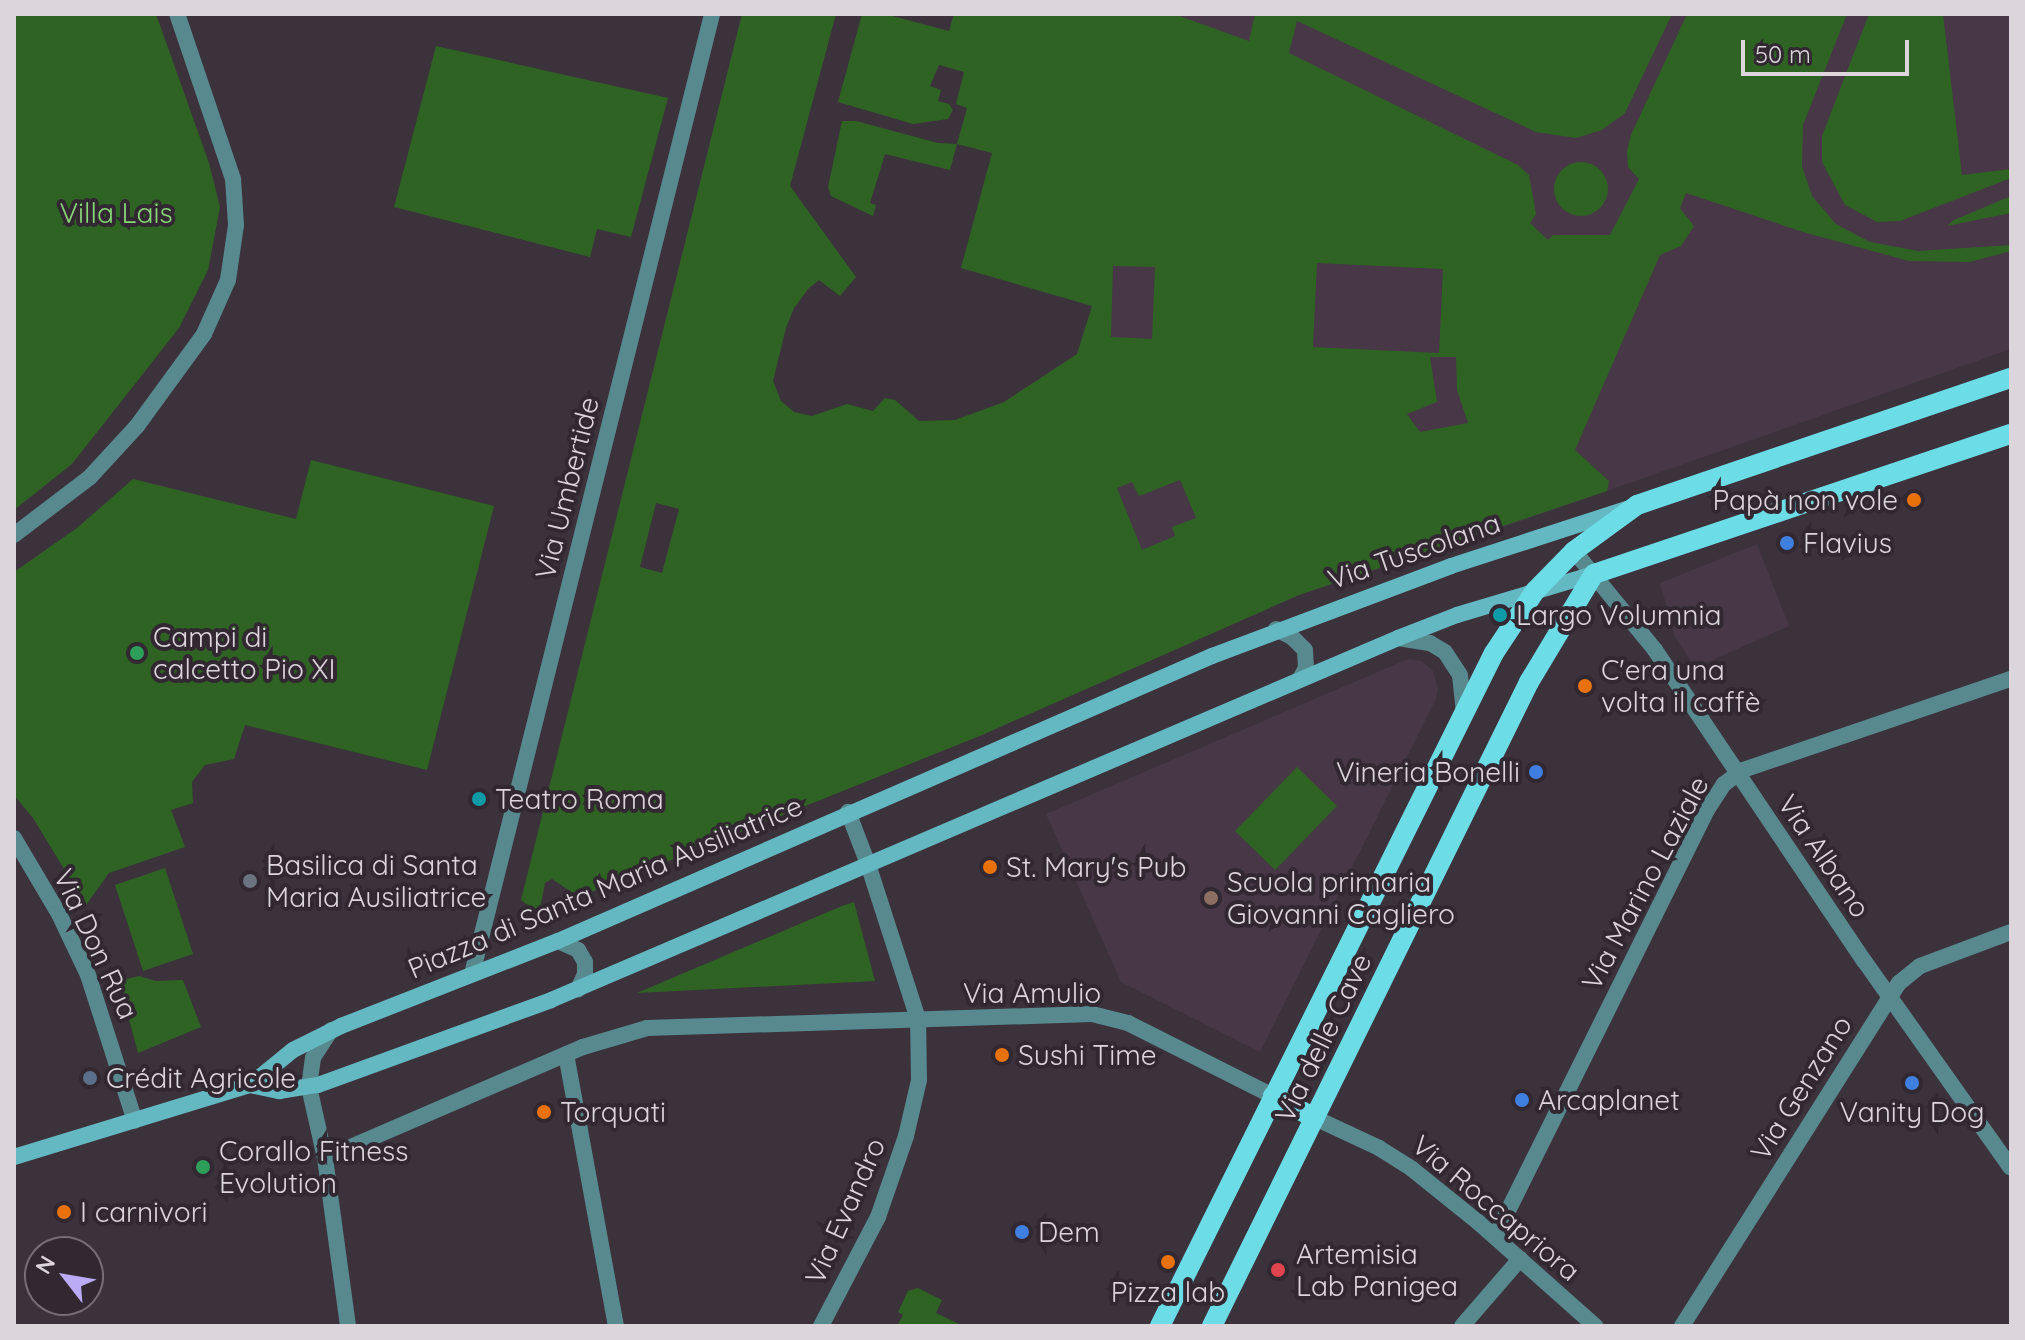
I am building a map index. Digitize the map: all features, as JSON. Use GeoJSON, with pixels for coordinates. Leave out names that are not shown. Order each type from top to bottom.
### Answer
{"type":"FeatureCollection","features":[{"type":"Feature","properties":{"kind":"main road","name":"Via Tuscolana"},"geometry":{"type":"LineString","coordinates":[[848,812],[1276,629],[1451,566],[2011,378]]}},
{"type":"Feature","properties":{"kind":"main road"},"geometry":{"type":"LineString","coordinates":[[250,1085],[279,1091],[309,1087],[578,990],[1398,638],[2011,434]]}},
{"type":"Feature","properties":{"kind":"main road"},"geometry":{"type":"LineString","coordinates":[[1464,713],[1494,653],[1535,591],[1574,551],[1637,505]]}},
{"type":"Feature","properties":{"kind":"main road","name":"Via delle Cave"},"geometry":{"type":"LineString","coordinates":[[1212,1326],[1525,689],[1558,628],[1594,574]]}},
{"type":"Feature","properties":{"kind":"main road","name":"Via delle Cave"},"geometry":{"type":"LineString","coordinates":[[1160,1326],[1464,713]]}},
{"type":"Feature","properties":{"kind":"main road","name":"Piazza di Santa Maria Ausiliatrice"},"geometry":{"type":"LineString","coordinates":[[331,1030],[558,941],[848,812]]}},
{"type":"Feature","properties":{"kind":"main road"},"geometry":{"type":"LineString","coordinates":[[14,1157],[250,1085],[293,1050],[331,1030]]}},
{"type":"Feature","properties":{"kind":"main road"},"geometry":{"type":"LineString","coordinates":[[1273,1096],[1315,1118]]}},
{"type":"Feature","properties":{"kind":"street"},"geometry":{"type":"LineString","coordinates":[[14,535],[79,487],[137,426],[204,334],[228,280],[236,225],[233,179],[177,14]]}},
{"type":"Feature","properties":{"kind":"street","name":"Via Umbertide"},"geometry":{"type":"LineString","coordinates":[[472,974],[712,14]]}},
{"type":"Feature","properties":{"kind":"street"},"geometry":{"type":"LineString","coordinates":[[1574,551],[1594,574]]}},
{"type":"Feature","properties":{"kind":"street","name":"Via Albano"},"geometry":{"type":"LineString","coordinates":[[1594,574],[1655,650],[1736,773],[2011,1168]]}},
{"type":"Feature","properties":{"kind":"street"},"geometry":{"type":"LineString","coordinates":[[1276,629],[1305,650],[1306,668],[1300,679]]}},
{"type":"Feature","properties":{"kind":"street"},"geometry":{"type":"LineString","coordinates":[[1398,638],[1430,643],[1445,652],[1460,675],[1464,713]]}},
{"type":"Feature","properties":{"kind":"street","name":"Via Marino Laziale"},"geometry":{"type":"LineString","coordinates":[[1495,1237],[1707,810],[1724,784],[1736,773],[2011,679]]}},
{"type":"Feature","properties":{"kind":"street","name":"Piazza di Santa Maria Ausiliatrice"},"geometry":{"type":"LineString","coordinates":[[848,812],[918,1019]]}},
{"type":"Feature","properties":{"kind":"street","name":"Via Don Rua"},"geometry":{"type":"LineString","coordinates":[[14,838],[48,894],[88,975],[135,1121]]}},
{"type":"Feature","properties":{"kind":"street","name":"Via Genzano"},"geometry":{"type":"LineString","coordinates":[[1682,1326],[1890,996],[1920,966],[2011,932]]}},
{"type":"Feature","properties":{"kind":"street"},"geometry":{"type":"LineString","coordinates":[[558,941],[583,955],[586,969],[578,990]]}},
{"type":"Feature","properties":{"kind":"street","name":"Via Amulio"},"geometry":{"type":"LineString","coordinates":[[918,1019],[1075,1013],[1107,1016],[1142,1029],[1273,1096]]}},
{"type":"Feature","properties":{"kind":"street"},"geometry":{"type":"LineString","coordinates":[[325,1158],[566,1054],[647,1028],[918,1019]]}},
{"type":"Feature","properties":{"kind":"street","name":"Via Evandro"},"geometry":{"type":"LineString","coordinates":[[821,1326],[878,1217],[906,1136],[919,1080],[918,1019]]}},
{"type":"Feature","properties":{"kind":"street"},"geometry":{"type":"LineString","coordinates":[[331,1030],[313,1058],[309,1087],[325,1158],[348,1326]]}},
{"type":"Feature","properties":{"kind":"street"},"geometry":{"type":"LineString","coordinates":[[566,1054],[616,1326]]}},
{"type":"Feature","properties":{"kind":"street","name":"Via Roccapriora"},"geometry":{"type":"LineString","coordinates":[[1315,1118],[1395,1157],[1495,1237],[1595,1326]]}},
{"type":"Feature","properties":{"kind":"street"},"geometry":{"type":"LineString","coordinates":[[1462,1326],[1520,1259]]}},
{"type":"Feature","properties":{"kind":"shaded area"},"geometry":{"type":"Polygon","coordinates":[[[1166,14],[2011,14],[2011,349],[1453,545],[1299,595],[982,735],[995,653],[1092,305],[1166,14]]]}},
{"type":"Feature","properties":{"kind":"shaded area"},"geometry":{"type":"Polygon","coordinates":[[[1757,544],[1789,626],[1695,668],[1675,636],[1660,583],[1757,544]]]}},
{"type":"Feature","properties":{"kind":"shaded area","name":"Scuola primaria Giovanni Cagliero"},"geometry":{"type":"Polygon","coordinates":[[[1408,659],[1421,661],[1433,671],[1438,688],[1436,699],[1260,1052],[1121,982],[1046,814],[1408,659]]]}},
{"type":"Feature","properties":{"kind":"green space","name":"Villa Lais"},"geometry":{"type":"Polygon","coordinates":[[[14,14],[156,14],[209,163],[220,207],[208,270],[179,328],[72,464],[14,510],[14,14]]]}},
{"type":"Feature","properties":{"kind":"green space"},"geometry":{"type":"Polygon","coordinates":[[[742,14],[836,14],[790,186],[856,277],[840,296],[819,280],[809,288],[794,308],[786,328],[773,381],[781,401],[794,412],[812,416],[847,404],[873,411],[885,398],[895,400],[919,421],[955,420],[1004,402],[1077,354],[1092,306],[961,268],[992,153],[957,144],[967,108],[956,104],[964,72],[939,65],[930,86],[941,90],[938,101],[949,104],[953,110],[948,119],[913,124],[838,102],[862,14],[885,14],[949,31],[954,14],[1174,14],[1249,41],[1255,14],[1672,14],[1625,113],[1602,130],[1576,138],[1536,132],[1297,21],[1289,53],[1518,165],[1529,175],[1536,214],[1530,223],[1548,240],[1553,235],[1610,235],[1639,179],[1628,167],[1627,151],[1631,135],[1687,14],[1847,14],[1803,125],[1802,166],[1812,196],[1836,224],[1870,242],[1918,251],[2011,245],[2011,251],[1970,262],[1909,261],[1803,232],[1686,193],[1680,208],[1694,226],[1681,246],[1660,255],[1575,450],[1609,481],[1607,491],[1299,595],[982,735],[584,895],[576,895],[552,879],[545,883],[539,913],[521,900],[742,14]],[[1317,263],[1313,347],[1439,353],[1443,269],[1317,263]],[[1113,266],[1111,337],[1152,339],[1155,267],[1113,266]],[[1430,357],[1437,402],[1407,414],[1420,432],[1468,423],[1457,390],[1456,357],[1430,357]],[[1180,480],[1139,496],[1132,482],[1117,488],[1142,550],[1175,536],[1172,527],[1196,518],[1180,480]],[[656,503],[640,567],[662,573],[679,509],[656,503]]]}},
{"type":"Feature","properties":{"kind":"green space"},"geometry":{"type":"Polygon","coordinates":[[[1869,14],[1943,14],[1962,175],[2011,169],[2011,178],[1900,221],[1877,222],[1845,205],[1822,162],[1822,136],[1869,14]]]}},
{"type":"Feature","properties":{"kind":"green space"},"geometry":{"type":"Polygon","coordinates":[[[436,46],[668,98],[631,237],[597,229],[590,257],[394,207],[436,46]]]}},
{"type":"Feature","properties":{"kind":"green space"},"geometry":{"type":"Polygon","coordinates":[[[842,121],[856,121],[938,143],[957,144],[950,170],[885,154],[870,203],[876,205],[873,216],[831,196],[828,187],[842,121]]]}},
{"type":"Feature","properties":{"kind":"green space"},"geometry":{"type":"Polygon","coordinates":[[[1581,162],[1600,170],[1608,189],[1600,208],[1581,216],[1562,208],[1554,189],[1562,170],[1581,162]]]}},
{"type":"Feature","properties":{"kind":"green space"},"geometry":{"type":"Polygon","coordinates":[[[2011,196],[2011,213],[1947,226],[1954,220],[2011,196]]]}},
{"type":"Feature","properties":{"kind":"green space"},"geometry":{"type":"Polygon","coordinates":[[[311,460],[494,506],[427,770],[245,725],[234,759],[205,765],[192,782],[193,803],[171,810],[185,847],[109,873],[86,905],[33,818],[14,795],[14,572],[77,528],[133,479],[296,519],[311,460]]]}},
{"type":"Feature","properties":{"kind":"green space"},"geometry":{"type":"Polygon","coordinates":[[[1297,767],[1337,806],[1275,870],[1235,831],[1297,767]]]}},
{"type":"Feature","properties":{"kind":"green space"},"geometry":{"type":"Polygon","coordinates":[[[165,868],[193,954],[143,971],[115,885],[165,868]]]}},
{"type":"Feature","properties":{"kind":"green space"},"geometry":{"type":"Polygon","coordinates":[[[854,902],[875,981],[637,993],[842,906],[854,902]]]}},
{"type":"Feature","properties":{"kind":"green space"},"geometry":{"type":"Polygon","coordinates":[[[139,976],[156,981],[183,980],[201,1027],[138,1053],[119,981],[139,976]]]}},
{"type":"Feature","properties":{"kind":"green space"},"geometry":{"type":"Polygon","coordinates":[[[918,1288],[942,1300],[936,1313],[963,1326],[897,1326],[903,1315],[898,1312],[908,1291],[918,1288]]]}},
{"type":"Feature","properties":{"kind":"place","name":"Papà non vole"},"geometry":{"type":"Point","coordinates":[1914,500]}},
{"type":"Feature","properties":{"kind":"place","name":"Flavius"},"geometry":{"type":"Point","coordinates":[1787,543]}},
{"type":"Feature","properties":{"kind":"place","name":"Largo Volumnia"},"geometry":{"type":"Point","coordinates":[1500,615]}},
{"type":"Feature","properties":{"kind":"place","name":"Campi di calcetto Pio XI"},"geometry":{"type":"Point","coordinates":[137,653]}},
{"type":"Feature","properties":{"kind":"place","name":"C'era una volta il caffè"},"geometry":{"type":"Point","coordinates":[1585,686]}},
{"type":"Feature","properties":{"kind":"place","name":"Vineria Bonelli"},"geometry":{"type":"Point","coordinates":[1536,772]}},
{"type":"Feature","properties":{"kind":"place","name":"Teatro Roma"},"geometry":{"type":"Point","coordinates":[479,799]}},
{"type":"Feature","properties":{"kind":"place","name":"St. Mary's Pub"},"geometry":{"type":"Point","coordinates":[990,867]}},
{"type":"Feature","properties":{"kind":"place","name":"Basilica di Santa Maria Ausiliatrice"},"geometry":{"type":"Point","coordinates":[250,881]}},
{"type":"Feature","properties":{"kind":"place","name":"Scuola primaria Giovanni Cagliero"},"geometry":{"type":"Point","coordinates":[1211,898]}},
{"type":"Feature","properties":{"kind":"place","name":"Sushi Time"},"geometry":{"type":"Point","coordinates":[1002,1055]}},
{"type":"Feature","properties":{"kind":"place","name":"Crédit Agricole"},"geometry":{"type":"Point","coordinates":[90,1078]}},
{"type":"Feature","properties":{"kind":"place","name":"Vanity Dog"},"geometry":{"type":"Point","coordinates":[1912,1083]}},
{"type":"Feature","properties":{"kind":"place","name":"Arcaplanet"},"geometry":{"type":"Point","coordinates":[1522,1100]}},
{"type":"Feature","properties":{"kind":"place","name":"Torquati"},"geometry":{"type":"Point","coordinates":[544,1112]}},
{"type":"Feature","properties":{"kind":"place","name":"Corallo Fitness Evolution"},"geometry":{"type":"Point","coordinates":[203,1167]}},
{"type":"Feature","properties":{"kind":"place","name":"I carnivori"},"geometry":{"type":"Point","coordinates":[64,1212]}},
{"type":"Feature","properties":{"kind":"place","name":"Dem"},"geometry":{"type":"Point","coordinates":[1022,1232]}},
{"type":"Feature","properties":{"kind":"place","name":"Pizza lab"},"geometry":{"type":"Point","coordinates":[1168,1262]}},
{"type":"Feature","properties":{"kind":"place","name":"Artemisia Lab Panigea"},"geometry":{"type":"Point","coordinates":[1278,1270]}}]}
